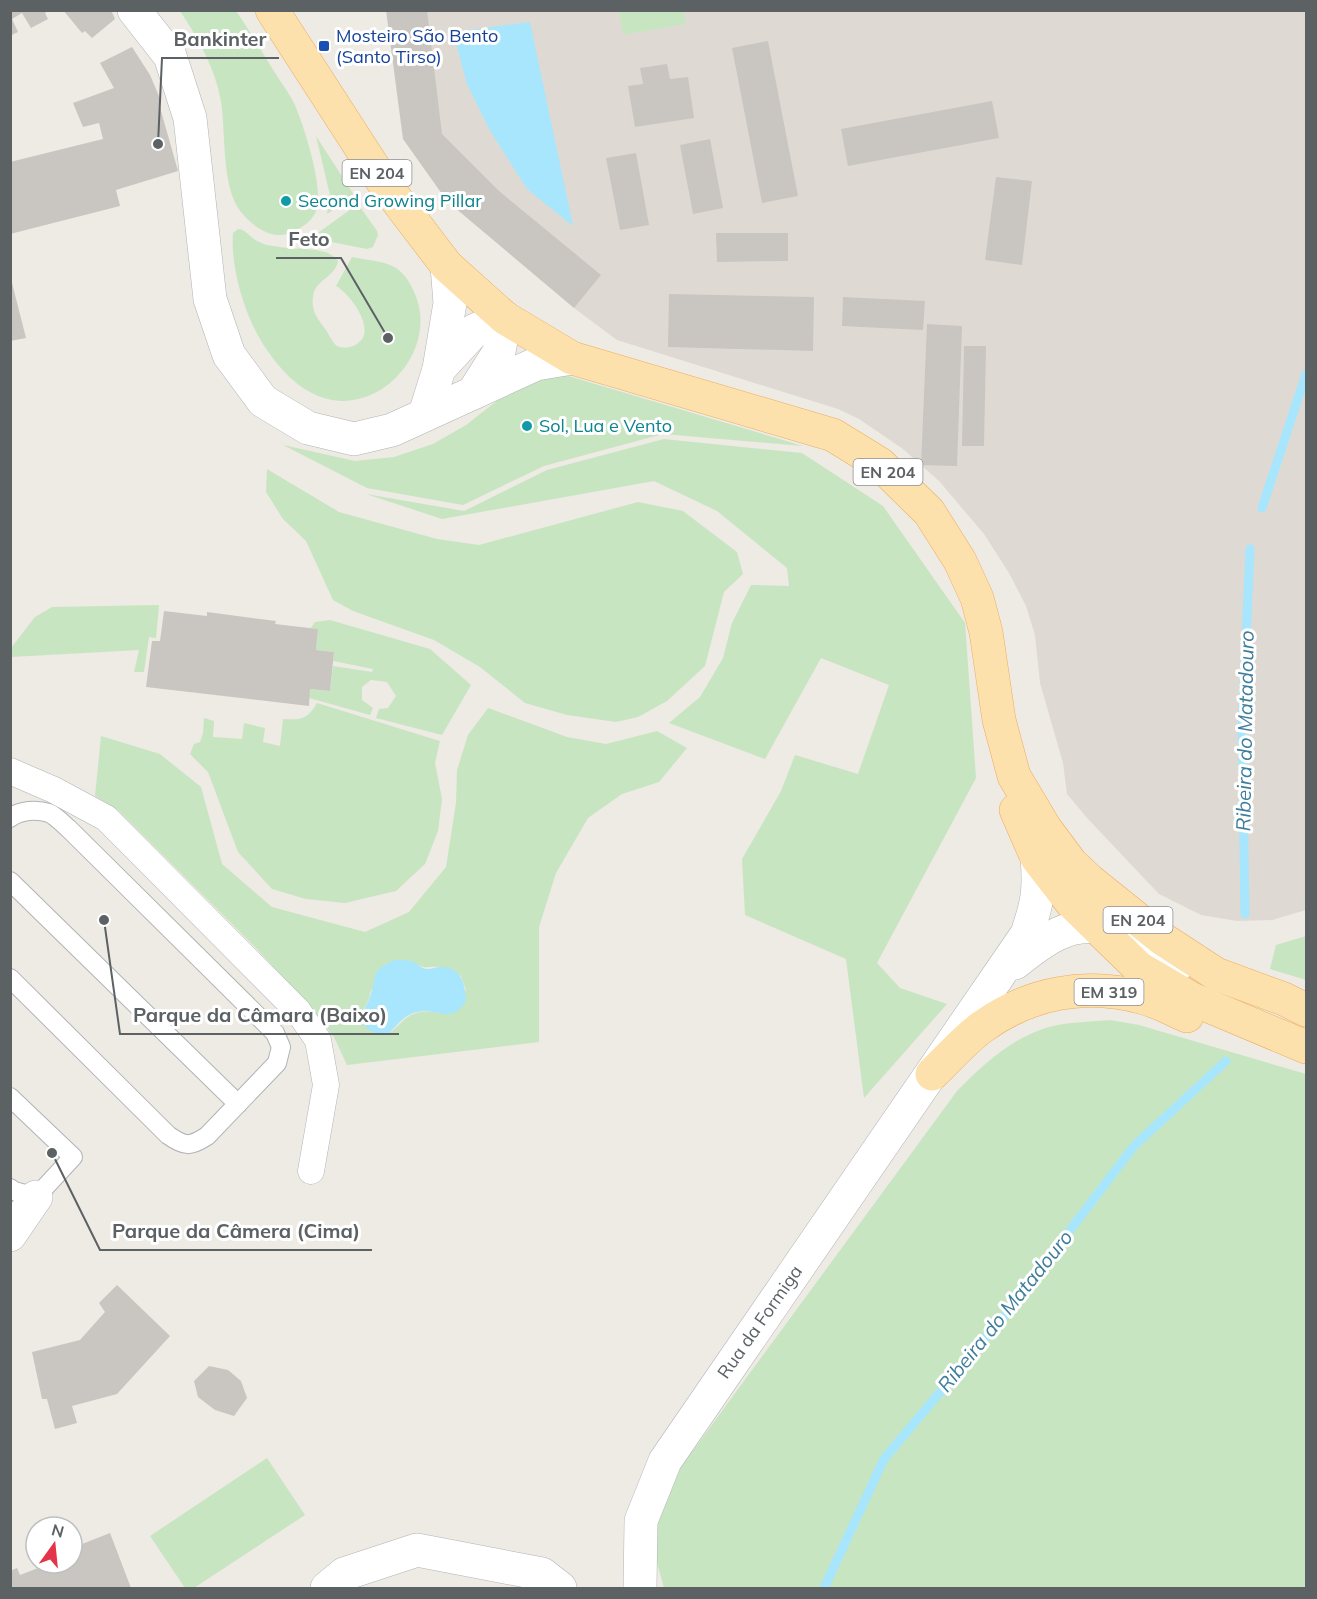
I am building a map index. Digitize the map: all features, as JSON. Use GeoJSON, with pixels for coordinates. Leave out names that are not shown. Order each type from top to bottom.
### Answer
{"type":"FeatureCollection","features":[{"type":"Feature","properties":{"kind":"main road","name":"EN 204"},"geometry":{"type":"LineString","coordinates":[[272,10],[383,182],[447,266],[504,318],[572,358],[833,435],[880,464],[929,512],[960,561],[977,598],[992,668],[999,720],[1014,776],[1016,811],[1037,858],[1071,902],[1139,968],[1192,999],[1306,1046]]}},
{"type":"Feature","properties":{"kind":"main road","name":"EN 204"},"geometry":{"type":"LineString","coordinates":[[1014,776],[1045,828],[1071,863],[1161,938],[1216,974],[1284,999],[1306,1011]]}},
{"type":"Feature","properties":{"kind":"main road","name":"EM 319"},"geometry":{"type":"LineString","coordinates":[[932,1074],[981,1028],[1008,1011],[1035,999],[1068,991],[1111,992],[1145,998],[1216,1028],[1306,1046]]}},
{"type":"Feature","properties":{"kind":"street"},"geometry":{"type":"LineString","coordinates":[[134,10],[170,56],[190,117],[210,299],[229,355],[263,401],[308,428],[354,439],[392,430],[536,364],[572,358]]}},
{"type":"Feature","properties":{"kind":"street"},"geometry":{"type":"LineString","coordinates":[[425,414],[439,369],[450,303],[447,266]]}},
{"type":"Feature","properties":{"kind":"street"},"geometry":{"type":"LineString","coordinates":[[439,369],[475,330],[504,318]]}},
{"type":"Feature","properties":{"kind":"street"},"geometry":{"type":"LineString","coordinates":[[473,393],[499,352],[504,318]]}},
{"type":"Feature","properties":{"kind":"street"},"geometry":{"type":"LineString","coordinates":[[10,771],[54,790],[106,818],[298,1011],[318,1040],[326,1085],[311,1171]]}},
{"type":"Feature","properties":{"kind":"street","name":"EM 319"},"geometry":{"type":"LineString","coordinates":[[932,1074],[1027,934],[1040,884],[1037,858]]}},
{"type":"Feature","properties":{"kind":"street"},"geometry":{"type":"LineString","coordinates":[[1000,976],[1042,941],[1058,933],[1093,925],[1138,941],[1209,984],[1281,1011],[1306,1011]]}},
{"type":"Feature","properties":{"kind":"street","name":"Rua da Formiga"},"geometry":{"type":"LineString","coordinates":[[640,1588],[641,1521],[664,1461],[932,1074]]}},
{"type":"Feature","properties":{"kind":"street"},"geometry":{"type":"LineString","coordinates":[[10,1235],[23,1192]]}},
{"type":"Feature","properties":{"kind":"street"},"geometry":{"type":"LineString","coordinates":[[327,1588],[344,1574],[417,1550],[542,1574],[560,1588]]}},
{"type":"Feature","properties":{"kind":"lane"},"geometry":{"type":"LineString","coordinates":[[10,818],[28,811],[50,814],[69,829],[275,1033],[281,1047],[277,1063],[207,1136],[195,1144],[181,1144],[168,1136],[10,978]]}},
{"type":"Feature","properties":{"kind":"lane"},"geometry":{"type":"LineString","coordinates":[[10,881],[237,1104]]}},
{"type":"Feature","properties":{"kind":"lane"},"geometry":{"type":"LineString","coordinates":[[10,1097],[73,1157],[23,1192]]}},
{"type":"Feature","properties":{"kind":"shaded area"},"geometry":{"type":"Polygon","coordinates":[[[387,11],[1306,11],[1306,910],[1272,920],[1237,921],[1201,915],[1159,894],[1088,819],[1067,794],[1063,763],[1040,683],[1035,635],[1026,606],[1009,573],[984,534],[939,481],[903,449],[859,419],[838,409],[617,340],[574,308],[447,201],[387,11]]]}},
{"type":"Feature","properties":{"kind":"green space"},"geometry":{"type":"Polygon","coordinates":[[[180,11],[236,11],[294,103],[312,156],[318,198],[313,217],[296,230],[281,235],[261,230],[241,212],[235,201],[227,174],[221,101],[215,77],[205,54],[180,11]]]}},
{"type":"Feature","properties":{"kind":"green space"},"geometry":{"type":"Polygon","coordinates":[[[619,11],[684,11],[686,24],[623,35],[619,11]]]}},
{"type":"Feature","properties":{"kind":"green space"},"geometry":{"type":"Polygon","coordinates":[[[316,136],[354,195],[327,214],[330,195],[316,136]]]}},
{"type":"Feature","properties":{"kind":"green space"},"geometry":{"type":"Polygon","coordinates":[[[358,204],[377,231],[378,235],[373,247],[367,249],[311,238],[358,204]]]}},
{"type":"Feature","properties":{"kind":"green space"},"geometry":{"type":"Polygon","coordinates":[[[238,229],[263,243],[280,247],[312,249],[327,253],[338,261],[333,271],[317,286],[313,302],[318,319],[334,343],[340,347],[350,347],[360,342],[364,335],[364,326],[356,307],[350,298],[336,286],[352,257],[387,264],[399,270],[415,294],[420,315],[419,337],[411,357],[399,374],[383,388],[364,398],[343,401],[321,397],[304,389],[290,378],[259,338],[246,309],[234,262],[233,233],[238,229]]]}},
{"type":"Feature","properties":{"kind":"green space"},"geometry":{"type":"Polygon","coordinates":[[[565,375],[803,446],[663,434],[544,466],[463,505],[367,488],[283,445],[355,461],[394,457],[433,444],[466,425],[512,389],[537,378],[565,375]]]}},
{"type":"Feature","properties":{"kind":"green space"},"geometry":{"type":"Polygon","coordinates":[[[664,439],[802,453],[883,506],[965,623],[976,778],[877,963],[900,988],[947,1004],[864,1098],[846,959],[745,915],[742,859],[781,791],[795,755],[858,774],[889,685],[821,658],[765,759],[669,723],[700,697],[723,658],[732,623],[751,585],[789,586],[787,568],[717,511],[654,481],[442,519],[366,494],[464,511],[547,470],[664,439]]]}},
{"type":"Feature","properties":{"kind":"green space"},"geometry":{"type":"Polygon","coordinates":[[[267,469],[339,512],[437,539],[479,545],[638,502],[683,511],[737,552],[743,574],[724,592],[705,666],[667,701],[638,717],[616,722],[567,715],[525,703],[480,667],[434,640],[353,611],[333,600],[306,541],[283,519],[266,492],[267,469]]]}},
{"type":"Feature","properties":{"kind":"green space"},"geometry":{"type":"Polygon","coordinates":[[[159,605],[156,638],[149,637],[144,672],[134,672],[139,650],[11,657],[11,648],[35,617],[52,607],[159,605]]]}},
{"type":"Feature","properties":{"kind":"green space"},"geometry":{"type":"Polygon","coordinates":[[[330,620],[430,649],[471,685],[442,735],[376,718],[379,709],[388,708],[396,696],[387,682],[371,680],[362,687],[362,700],[373,708],[370,715],[309,698],[310,689],[330,691],[333,666],[372,672],[373,669],[333,661],[334,652],[316,650],[318,629],[311,628],[315,622],[330,620]]]}},
{"type":"Feature","properties":{"kind":"green space"},"geometry":{"type":"Polygon","coordinates":[[[317,703],[440,741],[435,763],[442,799],[438,831],[425,864],[396,891],[345,903],[306,899],[272,889],[238,852],[208,772],[190,754],[194,744],[200,742],[204,718],[214,721],[213,737],[242,739],[244,723],[265,728],[263,742],[280,746],[283,719],[303,718],[317,703]]]}},
{"type":"Feature","properties":{"kind":"green space"},"geometry":{"type":"Polygon","coordinates":[[[488,708],[567,737],[606,744],[657,731],[687,748],[659,782],[622,794],[588,818],[556,873],[539,927],[539,1042],[347,1065],[334,1037],[312,1009],[257,949],[118,810],[95,796],[101,736],[160,754],[201,787],[222,864],[272,907],[365,932],[409,912],[446,867],[456,803],[457,770],[468,735],[488,708]],[[415,963],[371,990],[362,1012],[377,1035],[392,1031],[409,1016],[417,1013],[427,1011],[441,1013],[466,990],[461,976],[456,973],[441,967],[415,963]]]}},
{"type":"Feature","properties":{"kind":"green space"},"geometry":{"type":"Polygon","coordinates":[[[1306,936],[1306,980],[1270,969],[1276,945],[1306,936]]]}},
{"type":"Feature","properties":{"kind":"green space"},"geometry":{"type":"Polygon","coordinates":[[[1110,1020],[1139,1025],[1306,1074],[1306,1588],[664,1588],[656,1559],[658,1520],[678,1471],[957,1091],[995,1056],[1028,1035],[1057,1025],[1110,1020]]]}},
{"type":"Feature","properties":{"kind":"green space"},"geometry":{"type":"Polygon","coordinates":[[[267,1458],[305,1515],[194,1588],[185,1588],[150,1536],[267,1458]]]}},
{"type":"Feature","properties":{"kind":"water"},"geometry":{"type":"Polygon","coordinates":[[[530,22],[573,226],[527,189],[489,129],[467,84],[453,32],[530,22]]]}},
{"type":"Feature","properties":{"kind":"water"},"geometry":{"type":"Polygon","coordinates":[[[395,960],[412,961],[425,969],[441,967],[454,970],[463,983],[466,1001],[454,1013],[420,1011],[411,1014],[386,1035],[371,1031],[361,1020],[362,1013],[370,997],[376,974],[381,967],[395,960]]]}},
{"type":"Feature","properties":{"kind":"building"},"geometry":{"type":"Polygon","coordinates":[[[10,10],[50,10],[45,13],[48,19],[31,28],[22,13],[12,19],[18,32],[10,36],[10,10]]]}},
{"type":"Feature","properties":{"kind":"building"},"geometry":{"type":"Polygon","coordinates":[[[63,10],[111,10],[115,19],[92,38],[85,31],[82,33],[63,10]]]}},
{"type":"Feature","properties":{"kind":"building"},"geometry":{"type":"Polygon","coordinates":[[[386,10],[427,10],[442,134],[499,191],[601,275],[574,308],[447,201],[403,139],[386,10]]]}},
{"type":"Feature","properties":{"kind":"building"},"geometry":{"type":"Polygon","coordinates":[[[768,41],[798,196],[762,203],[732,48],[768,41]]]}},
{"type":"Feature","properties":{"kind":"building"},"geometry":{"type":"Polygon","coordinates":[[[132,47],[150,75],[161,101],[159,104],[178,171],[116,190],[120,206],[10,234],[10,162],[103,139],[99,123],[83,127],[73,103],[114,88],[100,63],[132,47]]]}},
{"type":"Feature","properties":{"kind":"building"},"geometry":{"type":"Polygon","coordinates":[[[667,64],[670,79],[688,77],[694,118],[635,127],[628,86],[643,84],[640,68],[667,64]]]}},
{"type":"Feature","properties":{"kind":"building"},"geometry":{"type":"Polygon","coordinates":[[[992,101],[999,138],[848,166],[841,129],[992,101]]]}},
{"type":"Feature","properties":{"kind":"building"},"geometry":{"type":"Polygon","coordinates":[[[710,139],[723,208],[693,214],[680,145],[710,139]]]}},
{"type":"Feature","properties":{"kind":"building"},"geometry":{"type":"Polygon","coordinates":[[[636,153],[649,225],[620,230],[606,158],[636,153]]]}},
{"type":"Feature","properties":{"kind":"building"},"geometry":{"type":"Polygon","coordinates":[[[996,177],[1032,181],[1022,265],[985,260],[996,177]]]}},
{"type":"Feature","properties":{"kind":"building"},"geometry":{"type":"Polygon","coordinates":[[[716,233],[788,233],[788,261],[717,262],[716,233]]]}},
{"type":"Feature","properties":{"kind":"building"},"geometry":{"type":"Polygon","coordinates":[[[10,275],[26,338],[10,341],[10,275]]]}},
{"type":"Feature","properties":{"kind":"building"},"geometry":{"type":"Polygon","coordinates":[[[669,294],[814,297],[813,351],[668,347],[669,294]]]}},
{"type":"Feature","properties":{"kind":"building"},"geometry":{"type":"Polygon","coordinates":[[[843,297],[925,301],[923,330],[842,326],[843,297]]]}},
{"type":"Feature","properties":{"kind":"building"},"geometry":{"type":"Polygon","coordinates":[[[927,324],[962,326],[957,466],[921,465],[927,324]]]}},
{"type":"Feature","properties":{"kind":"building"},"geometry":{"type":"Polygon","coordinates":[[[964,346],[986,346],[984,446],[962,446],[964,346]]]}},
{"type":"Feature","properties":{"kind":"building"},"geometry":{"type":"Polygon","coordinates":[[[164,611],[207,616],[207,612],[318,629],[316,650],[334,652],[330,691],[310,689],[309,706],[146,687],[152,641],[160,641],[164,611]]]}},
{"type":"Feature","properties":{"kind":"building"},"geometry":{"type":"Polygon","coordinates":[[[117,1285],[170,1336],[117,1394],[72,1406],[77,1423],[55,1429],[47,1399],[42,1399],[32,1352],[80,1340],[105,1312],[99,1303],[117,1285]]]}},
{"type":"Feature","properties":{"kind":"building"},"geometry":{"type":"Polygon","coordinates":[[[209,1366],[228,1370],[241,1381],[247,1398],[234,1416],[215,1410],[198,1397],[194,1381],[209,1366]]]}},
{"type":"Feature","properties":{"kind":"building"},"geometry":{"type":"Polygon","coordinates":[[[110,1533],[131,1588],[10,1588],[10,1571],[17,1568],[20,1575],[84,1575],[84,1543],[110,1533]]]}},
{"type":"Feature","properties":{"kind":"waterway","name":"Ribeira do Matadouro"},"geometry":{"type":"LineString","coordinates":[[1262,508],[1306,374]]}},
{"type":"Feature","properties":{"kind":"waterway","name":"Ribeira do Matadouro"},"geometry":{"type":"LineString","coordinates":[[1245,914],[1242,726],[1250,549]]}},
{"type":"Feature","properties":{"kind":"waterway","name":"Ribeira do Matadouro"},"geometry":{"type":"LineString","coordinates":[[824,1588],[884,1459],[1013,1305],[1134,1146],[1226,1061]]}},
{"type":"Feature","properties":{"kind":"place","name":"Mosteiro São Bento (Santo Tirso)"},"geometry":{"type":"Point","coordinates":[324,46]}},
{"type":"Feature","properties":{"kind":"place","name":"Bankinter"},"geometry":{"type":"Point","coordinates":[158,144]}},
{"type":"Feature","properties":{"kind":"place","name":"Second Growing Pillar"},"geometry":{"type":"Point","coordinates":[286,201]}},
{"type":"Feature","properties":{"kind":"place","name":"Feto"},"geometry":{"type":"Point","coordinates":[388,338]}},
{"type":"Feature","properties":{"kind":"place","name":"Sol, Lua e Vento"},"geometry":{"type":"Point","coordinates":[527,426]}},
{"type":"Feature","properties":{"kind":"place","name":"Parque da Câmara (Baixo)"},"geometry":{"type":"Point","coordinates":[104,920]}},
{"type":"Feature","properties":{"kind":"place","name":"Parque da Câmera (Cima)"},"geometry":{"type":"Point","coordinates":[52,1153]}}]}
